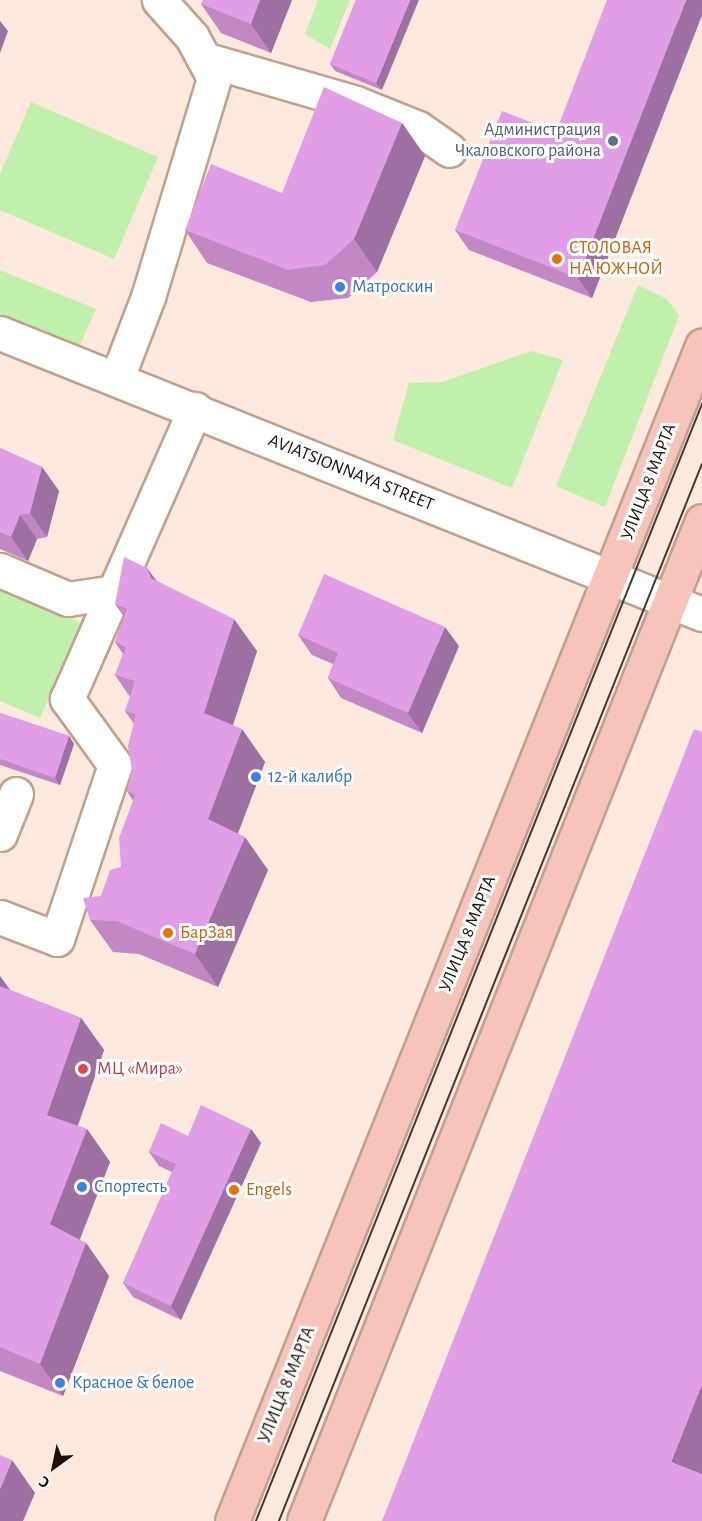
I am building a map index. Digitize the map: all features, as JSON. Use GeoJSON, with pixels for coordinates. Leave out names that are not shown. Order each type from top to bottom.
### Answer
{"type":"FeatureCollection","features":[{"type":"Feature","properties":{"kind":"main road","name":"УЛИЦА 8 МАРТА"},"geometry":{"type":"LineString","coordinates":[[232,1521],[611,579],[702,346]]}},
{"type":"Feature","properties":{"kind":"main road"},"geometry":{"type":"LineString","coordinates":[[304,1521],[702,521]]}},
{"type":"Feature","properties":{"kind":"street"},"geometry":{"type":"LineString","coordinates":[[117,378],[148,297],[214,78],[204,59],[159,0]]}},
{"type":"Feature","properties":{"kind":"street"},"geometry":{"type":"LineString","coordinates":[[204,59],[356,103],[418,128],[449,150]]}},
{"type":"Feature","properties":{"kind":"street","name":"AVIATSIONNAYA STREET"},"geometry":{"type":"LineString","coordinates":[[0,333],[195,409],[702,614]]}},
{"type":"Feature","properties":{"kind":"street"},"geometry":{"type":"LineString","coordinates":[[0,916],[57,939],[116,765],[67,699],[195,409]]}},
{"type":"Feature","properties":{"kind":"street"},"geometry":{"type":"LineString","coordinates":[[0,570],[68,599],[113,592]]}},
{"type":"Feature","properties":{"kind":"street"},"geometry":{"type":"LineString","coordinates":[[0,834],[15,794]]}},
{"type":"Feature","properties":{"kind":"green space"},"geometry":{"type":"Polygon","coordinates":[[[318,0],[350,0],[330,49],[305,34],[318,0]]]}},
{"type":"Feature","properties":{"kind":"green space"},"geometry":{"type":"Polygon","coordinates":[[[31,102],[158,157],[114,259],[0,210],[0,174],[31,102]]]}},
{"type":"Feature","properties":{"kind":"green space"},"geometry":{"type":"Polygon","coordinates":[[[0,270],[96,309],[79,347],[0,315],[0,270]]]}},
{"type":"Feature","properties":{"kind":"green space"},"geometry":{"type":"Polygon","coordinates":[[[638,285],[667,299],[679,316],[605,507],[556,486],[638,285]]]}},
{"type":"Feature","properties":{"kind":"green space"},"geometry":{"type":"Polygon","coordinates":[[[532,351],[563,360],[512,488],[393,440],[409,383],[442,382],[532,351]]]}},
{"type":"Feature","properties":{"kind":"green space"},"geometry":{"type":"Polygon","coordinates":[[[0,588],[81,623],[40,718],[0,701],[0,588]]]}},
{"type":"Feature","properties":{"kind":"building"},"geometry":{"type":"Polygon","coordinates":[[[203,0],[260,0],[251,24],[201,4],[203,0]]]}},
{"type":"Feature","properties":{"kind":"building"},"geometry":{"type":"Polygon","coordinates":[[[356,0],[410,0],[376,83],[330,64],[356,0]]]}},
{"type":"Feature","properties":{"kind":"building","name":"Администрация Чкаловского района"},"geometry":{"type":"Polygon","coordinates":[[[607,0],[686,0],[578,278],[455,230],[502,111],[556,132],[607,0]]]}},
{"type":"Feature","properties":{"kind":"building"},"geometry":{"type":"Polygon","coordinates":[[[324,87],[402,123],[354,239],[325,265],[288,270],[185,230],[211,164],[282,193],[324,87]]]}},
{"type":"Feature","properties":{"kind":"building"},"geometry":{"type":"Polygon","coordinates":[[[0,448],[42,467],[30,513],[20,515],[11,537],[0,532],[0,448]]]}},
{"type":"Feature","properties":{"kind":"building"},"geometry":{"type":"Polygon","coordinates":[[[124,557],[147,568],[151,578],[234,619],[204,713],[242,729],[208,819],[245,837],[195,954],[116,921],[90,920],[83,898],[101,896],[110,870],[121,867],[119,838],[135,795],[127,791],[132,771],[128,746],[136,714],[125,711],[135,681],[115,675],[126,647],[115,642],[127,609],[115,604],[124,557]]]}},
{"type":"Feature","properties":{"kind":"building"},"geometry":{"type":"Polygon","coordinates":[[[324,574],[445,627],[408,713],[328,678],[338,653],[298,635],[324,574]]]}},
{"type":"Feature","properties":{"kind":"building"},"geometry":{"type":"Polygon","coordinates":[[[0,713],[69,736],[55,778],[0,759],[0,713]]]}},
{"type":"Feature","properties":{"kind":"building"},"geometry":{"type":"Polygon","coordinates":[[[694,729],[702,732],[702,1384],[671,1462],[702,1474],[702,1521],[382,1521],[694,729]]]}},
{"type":"Feature","properties":{"kind":"building"},"geometry":{"type":"Polygon","coordinates":[[[0,986],[81,1018],[47,1115],[87,1129],[50,1224],[86,1243],[40,1364],[0,1347],[0,986]]]}},
{"type":"Feature","properties":{"kind":"building"},"geometry":{"type":"Polygon","coordinates":[[[201,1105],[251,1129],[171,1306],[123,1283],[176,1164],[149,1152],[161,1123],[188,1136],[201,1105]]]}},
{"type":"Feature","properties":{"kind":"building"},"geometry":{"type":"Polygon","coordinates":[[[0,1455],[12,1460],[0,1489],[0,1455]]]}},
{"type":"Feature","properties":{"kind":"tram line"},"geometry":{"type":"LineString","coordinates":[[256,1521],[702,404]]}},
{"type":"Feature","properties":{"kind":"tram line"},"geometry":{"type":"LineString","coordinates":[[279,1521],[702,464]]}},
{"type":"Feature","properties":{"kind":"place","name":"Администрация Чкаловского района"},"geometry":{"type":"Point","coordinates":[613,141]}},
{"type":"Feature","properties":{"kind":"place","name":"СТОЛОВАЯ НА ЮЖНОЙ"},"geometry":{"type":"Point","coordinates":[557,259]}},
{"type":"Feature","properties":{"kind":"place","name":"Матроскин"},"geometry":{"type":"Point","coordinates":[340,287]}},
{"type":"Feature","properties":{"kind":"place","name":"12-й калибр"},"geometry":{"type":"Point","coordinates":[256,777]}},
{"type":"Feature","properties":{"kind":"place","name":"БарЗая"},"geometry":{"type":"Point","coordinates":[168,933]}},
{"type":"Feature","properties":{"kind":"place","name":"МЦ «Мира»"},"geometry":{"type":"Point","coordinates":[83,1069]}},
{"type":"Feature","properties":{"kind":"place","name":"Спортесть"},"geometry":{"type":"Point","coordinates":[82,1187]}},
{"type":"Feature","properties":{"kind":"place","name":"Engels"},"geometry":{"type":"Point","coordinates":[234,1190]}},
{"type":"Feature","properties":{"kind":"place","name":"Красное & белое"},"geometry":{"type":"Point","coordinates":[60,1383]}}]}
